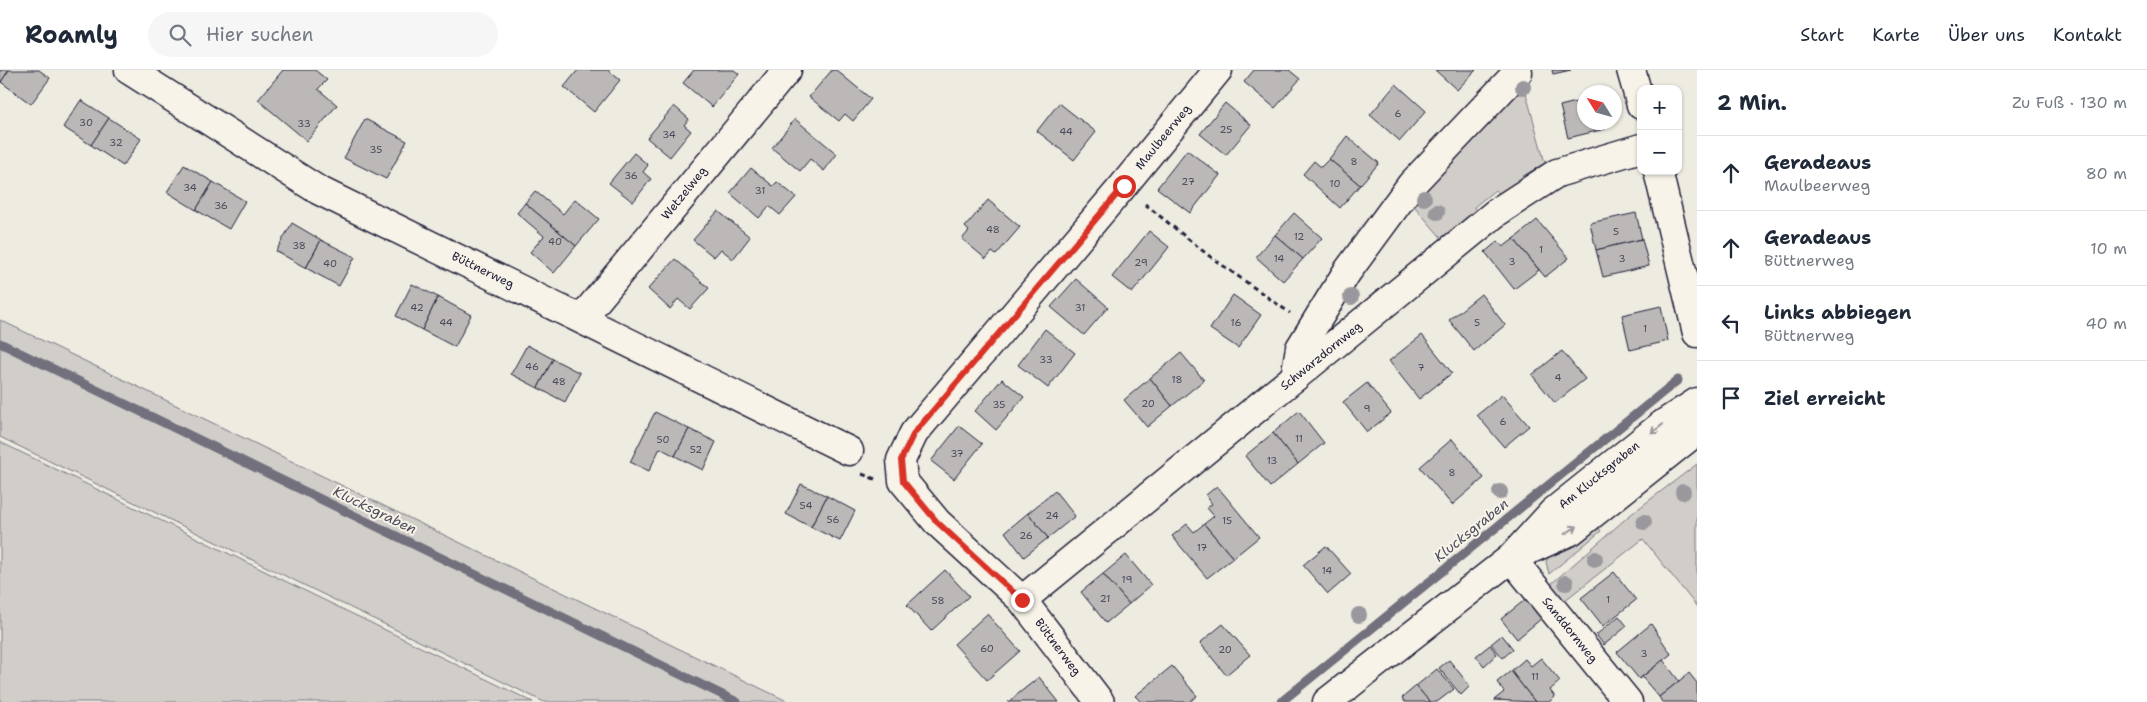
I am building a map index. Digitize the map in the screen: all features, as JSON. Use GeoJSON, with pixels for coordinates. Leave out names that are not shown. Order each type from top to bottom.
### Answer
{"type":"FeatureCollection","features":[{"type":"Feature","properties":{"kind":"street","name":"Büttnerweg"},"geometry":{"type":"LineString","coordinates":[[129,70],[318,190],[582,318],[849,451]]}},
{"type":"Feature","properties":{"kind":"street","name":"Wetzelweg"},"geometry":{"type":"LineString","coordinates":[[582,318],[787,70]]}},
{"type":"Feature","properties":{"kind":"street","name":"Maulbeerweg"},"geometry":{"type":"LineString","coordinates":[[903,481],[901,460],[914,433],[1124,186],[1218,70]]}},
{"type":"Feature","properties":{"kind":"street"},"geometry":{"type":"LineString","coordinates":[[1631,70],[1637,91]]}},
{"type":"Feature","properties":{"kind":"street"},"geometry":{"type":"LineString","coordinates":[[1295,377],[1300,348],[1347,272],[1411,185],[1518,72]]}},
{"type":"Feature","properties":{"kind":"street","name":"Schwarzdornweg"},"geometry":{"type":"LineString","coordinates":[[1022,600],[1497,212],[1557,173],[1637,149]]}},
{"type":"Feature","properties":{"kind":"street"},"geometry":{"type":"LineString","coordinates":[[1659,175],[1697,333]]}},
{"type":"Feature","properties":{"kind":"street","name":"Am Klucksgraben"},"geometry":{"type":"LineString","coordinates":[[1326,702],[1511,558],[1553,512],[1663,424],[1697,402]]}},
{"type":"Feature","properties":{"kind":"street","name":"Am Klucksgraben"},"geometry":{"type":"LineString","coordinates":[[1511,558],[1571,531],[1697,431]]}},
{"type":"Feature","properties":{"kind":"street","name":"Büttnerweg"},"geometry":{"type":"LineString","coordinates":[[903,481],[937,522],[1022,600],[1100,702]]}},
{"type":"Feature","properties":{"kind":"street","name":"Sanddornweg"},"geometry":{"type":"LineString","coordinates":[[1511,558],[1628,702]]}},
{"type":"Feature","properties":{"kind":"path"},"geometry":{"type":"LineString","coordinates":[[1124,186],[1208,255],[1313,328]]}},
{"type":"Feature","properties":{"kind":"path"},"geometry":{"type":"LineString","coordinates":[[849,451],[853,471],[880,480],[903,481]]}},
{"type":"Feature","properties":{"kind":"shaded area"},"geometry":{"type":"Polygon","coordinates":[[[1521,75],[1545,163],[1523,176],[1501,195],[1495,190],[1474,207],[1478,216],[1445,242],[1408,199],[1521,75]]]}},
{"type":"Feature","properties":{"kind":"shaded area"},"geometry":{"type":"Polygon","coordinates":[[[0,320],[789,702],[544,702],[0,437],[0,320]]]}},
{"type":"Feature","properties":{"kind":"shaded area"},"geometry":{"type":"Polygon","coordinates":[[[0,442],[533,702],[0,702],[0,442]]]}},
{"type":"Feature","properties":{"kind":"shaded area"},"geometry":{"type":"Polygon","coordinates":[[[1697,464],[1697,607],[1643,539],[1564,601],[1551,584],[1630,515],[1697,464]]]}},
{"type":"Feature","properties":{"kind":"shaded area"},"geometry":{"type":"Polygon","coordinates":[[[1596,523],[1601,531],[1549,574],[1546,562],[1549,555],[1596,523]]]}},
{"type":"Feature","properties":{"kind":"building"},"geometry":{"type":"Polygon","coordinates":[[[0,70],[9,70],[1,82],[0,81],[0,70]]]}},
{"type":"Feature","properties":{"kind":"building"},"geometry":{"type":"Polygon","coordinates":[[[9,70],[39,70],[50,78],[31,104],[1,82],[9,70]]]}},
{"type":"Feature","properties":{"kind":"building"},"geometry":{"type":"Polygon","coordinates":[[[283,70],[315,70],[327,80],[318,89],[337,105],[307,141],[258,100],[283,70]]]}},
{"type":"Feature","properties":{"kind":"building"},"geometry":{"type":"Polygon","coordinates":[[[578,70],[608,70],[620,80],[594,112],[564,87],[578,70]]]}},
{"type":"Feature","properties":{"kind":"building"},"geometry":{"type":"Polygon","coordinates":[[[694,70],[734,70],[739,74],[712,107],[683,83],[694,70]]]}},
{"type":"Feature","properties":{"kind":"building"},"geometry":{"type":"Polygon","coordinates":[[[832,70],[836,70],[871,99],[853,121],[845,114],[839,121],[809,97],[832,70]]]}},
{"type":"Feature","properties":{"kind":"building"},"geometry":{"type":"Polygon","coordinates":[[[1254,70],[1289,70],[1300,79],[1275,108],[1244,82],[1254,70]]]}},
{"type":"Feature","properties":{"kind":"building"},"geometry":{"type":"Polygon","coordinates":[[[1435,70],[1476,70],[1457,90],[1435,70]]]}},
{"type":"Feature","properties":{"kind":"building"},"geometry":{"type":"Polygon","coordinates":[[[1552,70],[1571,70],[1553,74],[1552,70]]]}},
{"type":"Feature","properties":{"kind":"building"},"geometry":{"type":"Polygon","coordinates":[[[1396,84],[1426,111],[1400,141],[1370,115],[1396,84]]]}},
{"type":"Feature","properties":{"kind":"building"},"geometry":{"type":"Polygon","coordinates":[[[81,100],[109,118],[91,145],[63,127],[81,100]]]}},
{"type":"Feature","properties":{"kind":"building"},"geometry":{"type":"Polygon","coordinates":[[[1577,102],[1577,130],[1601,130],[1568,138],[1560,106],[1577,102]]]}},
{"type":"Feature","properties":{"kind":"building"},"geometry":{"type":"Polygon","coordinates":[[[1059,103],[1096,132],[1074,160],[1037,131],[1059,103]]]}},
{"type":"Feature","properties":{"kind":"building"},"geometry":{"type":"Polygon","coordinates":[[[1225,103],[1251,125],[1226,155],[1200,134],[1225,103]]]}},
{"type":"Feature","properties":{"kind":"building"},"geometry":{"type":"Polygon","coordinates":[[[674,106],[689,119],[684,125],[691,131],[670,157],[647,138],[674,106]]]}},
{"type":"Feature","properties":{"kind":"building"},"geometry":{"type":"Polygon","coordinates":[[[109,118],[141,139],[123,166],[91,145],[109,118]]]}},
{"type":"Feature","properties":{"kind":"building"},"geometry":{"type":"Polygon","coordinates":[[[365,119],[407,141],[386,179],[344,158],[365,119]]]}},
{"type":"Feature","properties":{"kind":"building"},"geometry":{"type":"Polygon","coordinates":[[[795,119],[837,154],[824,171],[810,159],[800,171],[772,148],[795,119]]]}},
{"type":"Feature","properties":{"kind":"building"},"geometry":{"type":"Polygon","coordinates":[[[1347,136],[1379,163],[1360,185],[1329,159],[1347,136]]]}},
{"type":"Feature","properties":{"kind":"building"},"geometry":{"type":"Polygon","coordinates":[[[1187,150],[1220,175],[1190,213],[1157,188],[1187,150]]]}},
{"type":"Feature","properties":{"kind":"building"},"geometry":{"type":"Polygon","coordinates":[[[634,153],[648,165],[643,172],[651,179],[633,202],[609,183],[634,153]]]}},
{"type":"Feature","properties":{"kind":"building"},"geometry":{"type":"Polygon","coordinates":[[[1329,159],[1360,185],[1340,208],[1303,174],[1314,161],[1321,167],[1329,159]]]}},
{"type":"Feature","properties":{"kind":"building"},"geometry":{"type":"Polygon","coordinates":[[[184,165],[213,182],[196,210],[167,192],[184,165]]]}},
{"type":"Feature","properties":{"kind":"building"},"geometry":{"type":"Polygon","coordinates":[[[751,168],[773,186],[777,182],[796,197],[780,215],[769,206],[759,218],[730,193],[751,168]]]}},
{"type":"Feature","properties":{"kind":"building"},"geometry":{"type":"Polygon","coordinates":[[[213,182],[245,201],[229,229],[196,210],[213,182]]]}},
{"type":"Feature","properties":{"kind":"building"},"geometry":{"type":"Polygon","coordinates":[[[535,191],[563,214],[575,199],[599,219],[576,246],[525,203],[535,191]]]}},
{"type":"Feature","properties":{"kind":"building"},"geometry":{"type":"Polygon","coordinates":[[[988,200],[1020,227],[996,255],[992,252],[986,259],[962,239],[969,231],[965,227],[988,200]]]}},
{"type":"Feature","properties":{"kind":"building"},"geometry":{"type":"Polygon","coordinates":[[[525,203],[576,246],[554,273],[530,252],[544,236],[517,213],[525,203]]]}},
{"type":"Feature","properties":{"kind":"building"},"geometry":{"type":"Polygon","coordinates":[[[718,211],[750,237],[733,259],[721,249],[714,257],[693,240],[718,211]]]}},
{"type":"Feature","properties":{"kind":"building"},"geometry":{"type":"Polygon","coordinates":[[[1294,213],[1322,238],[1303,259],[1275,235],[1294,213]]]}},
{"type":"Feature","properties":{"kind":"building"},"geometry":{"type":"Polygon","coordinates":[[[1636,213],[1642,239],[1596,250],[1590,223],[1636,213]]]}},
{"type":"Feature","properties":{"kind":"building"},"geometry":{"type":"Polygon","coordinates":[[[1537,220],[1569,258],[1545,277],[1514,239],[1537,220]]]}},
{"type":"Feature","properties":{"kind":"building"},"geometry":{"type":"Polygon","coordinates":[[[292,223],[321,240],[306,268],[276,251],[292,223]]]}},
{"type":"Feature","properties":{"kind":"building"},"geometry":{"type":"Polygon","coordinates":[[[1149,231],[1169,247],[1132,293],[1112,277],[1149,231]]]}},
{"type":"Feature","properties":{"kind":"building"},"geometry":{"type":"Polygon","coordinates":[[[1275,235],[1303,259],[1283,281],[1256,257],[1275,235]]]}},
{"type":"Feature","properties":{"kind":"building"},"geometry":{"type":"Polygon","coordinates":[[[1514,239],[1539,270],[1514,289],[1485,252],[1498,241],[1503,247],[1514,239]]]}},
{"type":"Feature","properties":{"kind":"building"},"geometry":{"type":"Polygon","coordinates":[[[1642,239],[1649,266],[1603,277],[1596,250],[1642,239]]]}},
{"type":"Feature","properties":{"kind":"building"},"geometry":{"type":"Polygon","coordinates":[[[321,240],[355,257],[339,286],[306,268],[321,240]]]}},
{"type":"Feature","properties":{"kind":"building"},"geometry":{"type":"Polygon","coordinates":[[[675,259],[709,288],[690,309],[678,299],[670,309],[648,289],[675,259]]]}},
{"type":"Feature","properties":{"kind":"building"},"geometry":{"type":"Polygon","coordinates":[[[1076,279],[1108,307],[1084,335],[1051,307],[1076,279]]]}},
{"type":"Feature","properties":{"kind":"building"},"geometry":{"type":"Polygon","coordinates":[[[412,284],[438,297],[422,330],[396,316],[412,284]]]}},
{"type":"Feature","properties":{"kind":"building"},"geometry":{"type":"Polygon","coordinates":[[[1481,294],[1505,325],[1474,351],[1449,320],[1481,294]]]}},
{"type":"Feature","properties":{"kind":"building"},"geometry":{"type":"Polygon","coordinates":[[[1233,295],[1261,315],[1238,348],[1210,329],[1233,295]]]}},
{"type":"Feature","properties":{"kind":"building"},"geometry":{"type":"Polygon","coordinates":[[[438,297],[471,315],[455,347],[422,330],[438,297]]]}},
{"type":"Feature","properties":{"kind":"building"},"geometry":{"type":"Polygon","coordinates":[[[1661,306],[1668,341],[1630,350],[1622,315],[1661,306]]]}},
{"type":"Feature","properties":{"kind":"building"},"geometry":{"type":"Polygon","coordinates":[[[1045,329],[1075,353],[1048,388],[1018,365],[1045,329]]]}},
{"type":"Feature","properties":{"kind":"building"},"geometry":{"type":"Polygon","coordinates":[[[1422,335],[1452,373],[1419,399],[1389,361],[1422,335]]]}},
{"type":"Feature","properties":{"kind":"building"},"geometry":{"type":"Polygon","coordinates":[[[527,345],[553,359],[538,388],[511,374],[527,345]]]}},
{"type":"Feature","properties":{"kind":"building"},"geometry":{"type":"Polygon","coordinates":[[[1562,351],[1585,379],[1555,403],[1532,375],[1562,351]]]}},
{"type":"Feature","properties":{"kind":"building"},"geometry":{"type":"Polygon","coordinates":[[[1181,353],[1204,380],[1172,406],[1150,378],[1181,353]]]}},
{"type":"Feature","properties":{"kind":"building"},"geometry":{"type":"Polygon","coordinates":[[[553,359],[580,373],[565,402],[538,388],[553,359]]]}},
{"type":"Feature","properties":{"kind":"building"},"geometry":{"type":"Polygon","coordinates":[[[1150,378],[1172,406],[1147,427],[1124,400],[1150,378]]]}},
{"type":"Feature","properties":{"kind":"building"},"geometry":{"type":"Polygon","coordinates":[[[1002,379],[1024,397],[996,430],[975,411],[1002,379]]]}},
{"type":"Feature","properties":{"kind":"building"},"geometry":{"type":"Polygon","coordinates":[[[1367,383],[1391,413],[1367,432],[1343,402],[1367,383]]]}},
{"type":"Feature","properties":{"kind":"building"},"geometry":{"type":"Polygon","coordinates":[[[1502,395],[1529,426],[1504,447],[1477,415],[1502,395]]]}},
{"type":"Feature","properties":{"kind":"building"},"geometry":{"type":"Polygon","coordinates":[[[1299,411],[1324,443],[1298,464],[1273,433],[1299,411]]]}},
{"type":"Feature","properties":{"kind":"building"},"geometry":{"type":"Polygon","coordinates":[[[655,412],[689,429],[675,456],[660,448],[649,471],[630,462],[655,412]]]}},
{"type":"Feature","properties":{"kind":"building"},"geometry":{"type":"Polygon","coordinates":[[[959,426],[982,444],[954,479],[931,461],[959,426]]]}},
{"type":"Feature","properties":{"kind":"building"},"geometry":{"type":"Polygon","coordinates":[[[689,429],[716,442],[703,470],[675,456],[689,429]]]}},
{"type":"Feature","properties":{"kind":"building"},"geometry":{"type":"Polygon","coordinates":[[[1273,433],[1298,464],[1270,487],[1245,456],[1273,433]]]}},
{"type":"Feature","properties":{"kind":"building"},"geometry":{"type":"Polygon","coordinates":[[[1452,439],[1484,478],[1452,505],[1420,467],[1452,439]]]}},
{"type":"Feature","properties":{"kind":"building"},"geometry":{"type":"Polygon","coordinates":[[[801,484],[827,496],[811,527],[786,514],[801,484]]]}},
{"type":"Feature","properties":{"kind":"building"},"geometry":{"type":"Polygon","coordinates":[[[1217,486],[1259,537],[1233,558],[1204,524],[1214,516],[1207,508],[1212,504],[1206,495],[1217,486]]]}},
{"type":"Feature","properties":{"kind":"building"},"geometry":{"type":"Polygon","coordinates":[[[1055,491],[1075,516],[1048,538],[1028,513],[1055,491]]]}},
{"type":"Feature","properties":{"kind":"building"},"geometry":{"type":"Polygon","coordinates":[[[827,496],[855,511],[840,541],[811,527],[827,496]]]}},
{"type":"Feature","properties":{"kind":"building"},"geometry":{"type":"Polygon","coordinates":[[[1028,513],[1048,538],[1024,557],[1005,532],[1028,513]]]}},
{"type":"Feature","properties":{"kind":"building"},"geometry":{"type":"Polygon","coordinates":[[[1187,524],[1194,532],[1204,524],[1233,558],[1207,578],[1172,536],[1187,524]]]}},
{"type":"Feature","properties":{"kind":"building"},"geometry":{"type":"Polygon","coordinates":[[[1326,546],[1351,574],[1328,594],[1303,565],[1326,546]]]}},
{"type":"Feature","properties":{"kind":"building"},"geometry":{"type":"Polygon","coordinates":[[[1126,555],[1151,585],[1129,604],[1103,574],[1126,555]]]}},
{"type":"Feature","properties":{"kind":"building"},"geometry":{"type":"Polygon","coordinates":[[[945,570],[969,596],[931,631],[907,605],[945,570]]]}},
{"type":"Feature","properties":{"kind":"building"},"geometry":{"type":"Polygon","coordinates":[[[1614,572],[1636,600],[1603,626],[1581,598],[1614,572]]]}},
{"type":"Feature","properties":{"kind":"building"},"geometry":{"type":"Polygon","coordinates":[[[1103,574],[1129,604],[1106,623],[1081,592],[1103,574]]]}},
{"type":"Feature","properties":{"kind":"building"},"geometry":{"type":"Polygon","coordinates":[[[1526,599],[1542,618],[1517,639],[1501,619],[1526,599]]]}},
{"type":"Feature","properties":{"kind":"building"},"geometry":{"type":"Polygon","coordinates":[[[987,614],[1020,651],[987,680],[954,644],[987,614]]]}},
{"type":"Feature","properties":{"kind":"building"},"geometry":{"type":"Polygon","coordinates":[[[1619,616],[1627,626],[1604,645],[1596,635],[1619,616]]]}},
{"type":"Feature","properties":{"kind":"building"},"geometry":{"type":"Polygon","coordinates":[[[1223,624],[1250,655],[1226,675],[1200,643],[1223,624]]]}},
{"type":"Feature","properties":{"kind":"building"},"geometry":{"type":"Polygon","coordinates":[[[1651,624],[1671,654],[1639,679],[1617,652],[1651,624]]]}},
{"type":"Feature","properties":{"kind":"building"},"geometry":{"type":"Polygon","coordinates":[[[1502,635],[1513,649],[1503,658],[1491,644],[1502,635]]]}},
{"type":"Feature","properties":{"kind":"building"},"geometry":{"type":"Polygon","coordinates":[[[1490,645],[1497,654],[1484,666],[1476,656],[1490,645]]]}},
{"type":"Feature","properties":{"kind":"building"},"geometry":{"type":"Polygon","coordinates":[[[1541,658],[1560,681],[1550,690],[1555,697],[1549,702],[1535,702],[1511,671],[1525,659],[1531,666],[1541,658]]]}},
{"type":"Feature","properties":{"kind":"building"},"geometry":{"type":"Polygon","coordinates":[[[1449,660],[1470,686],[1461,695],[1439,668],[1449,660]]]}},
{"type":"Feature","properties":{"kind":"building"},"geometry":{"type":"Polygon","coordinates":[[[1663,660],[1679,681],[1659,697],[1642,677],[1663,660]]]}},
{"type":"Feature","properties":{"kind":"building"},"geometry":{"type":"Polygon","coordinates":[[[1172,666],[1197,696],[1189,702],[1141,702],[1135,696],[1172,666]]]}},
{"type":"Feature","properties":{"kind":"building"},"geometry":{"type":"Polygon","coordinates":[[[1437,669],[1454,689],[1437,702],[1430,702],[1416,686],[1437,669]]]}},
{"type":"Feature","properties":{"kind":"building"},"geometry":{"type":"Polygon","coordinates":[[[1511,671],[1535,702],[1494,700],[1504,692],[1497,682],[1511,671]]]}},
{"type":"Feature","properties":{"kind":"building"},"geometry":{"type":"Polygon","coordinates":[[[1689,673],[1697,683],[1697,702],[1662,702],[1659,697],[1689,673]]]}},
{"type":"Feature","properties":{"kind":"building"},"geometry":{"type":"Polygon","coordinates":[[[1039,677],[1059,702],[1008,702],[1039,677]]]}},
{"type":"Feature","properties":{"kind":"building"},"geometry":{"type":"Polygon","coordinates":[[[1416,686],[1430,702],[1405,702],[1402,698],[1416,686]]]}},
{"type":"Feature","properties":{"kind":"waterway","name":"Klucksgraben"},"geometry":{"type":"LineString","coordinates":[[0,343],[737,702]]}},
{"type":"Feature","properties":{"kind":"waterway","name":"Klucksgraben"},"geometry":{"type":"LineString","coordinates":[[1281,702],[1678,380]]}},
{"type":"Feature","properties":{"kind":"route"},"geometry":{"type":"LineString","coordinates":[[1022,600],[937,522],[903,481],[901,460],[914,433],[1124,186]]}}]}
